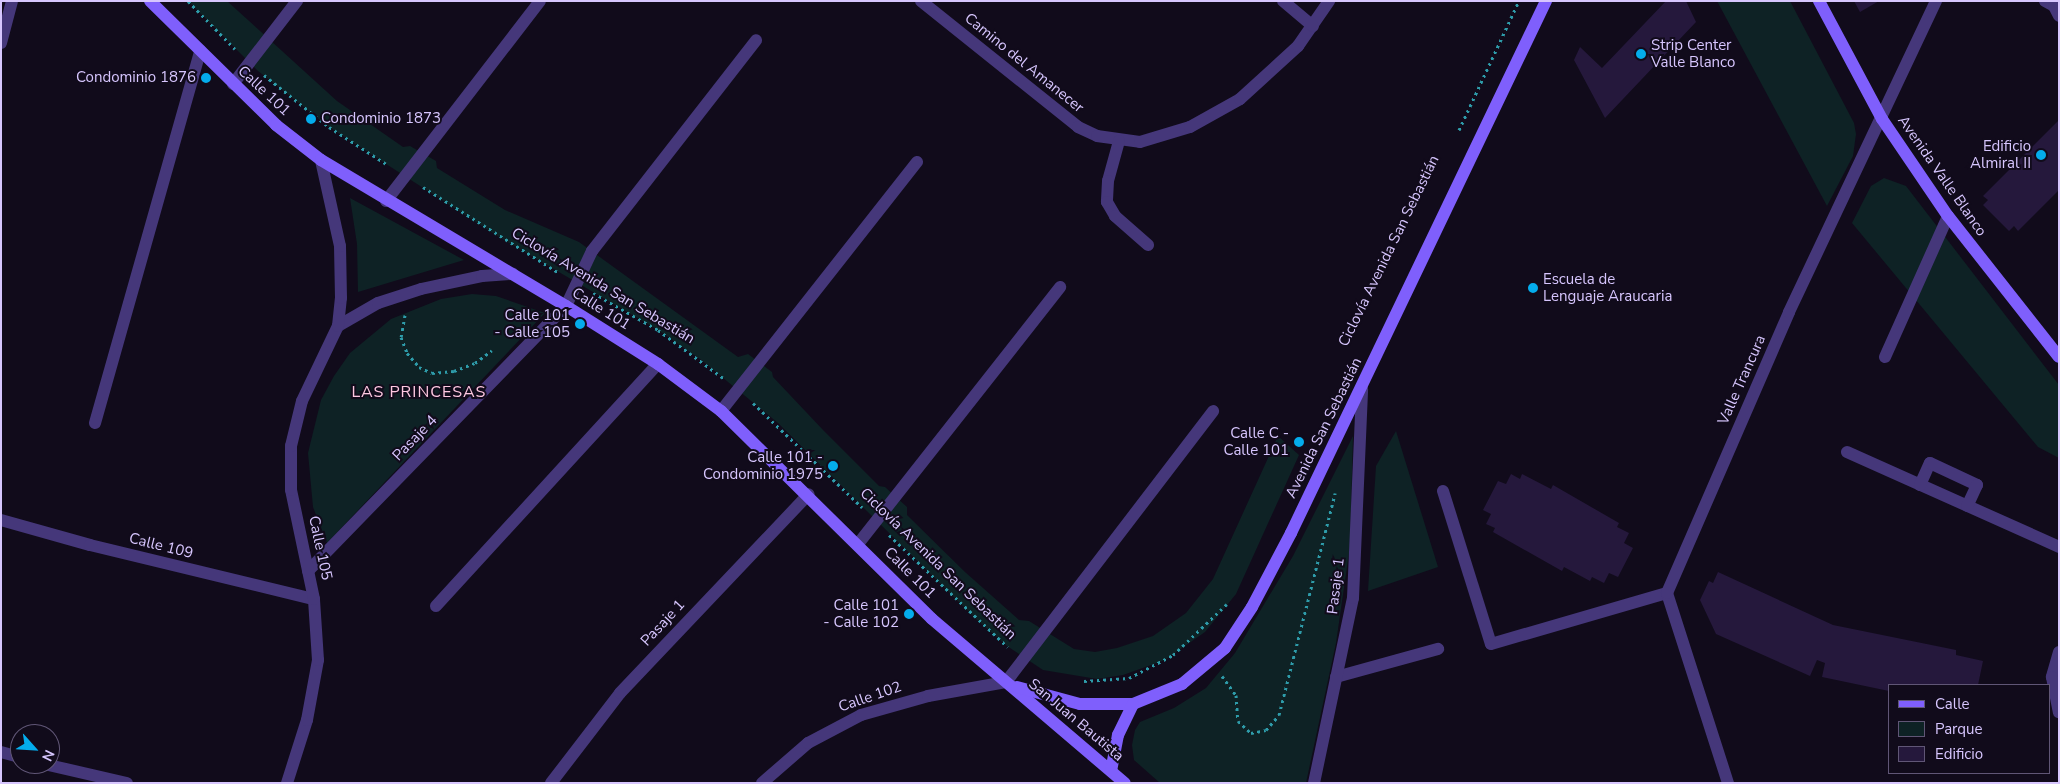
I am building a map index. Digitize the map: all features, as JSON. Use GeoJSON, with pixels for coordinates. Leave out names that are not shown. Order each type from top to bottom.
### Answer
{"type":"FeatureCollection","features":[{"type":"Feature","properties":{"kind":"main road","name":"Calle 101"},"geometry":{"type":"LineString","coordinates":[[150,1],[233,84],[321,160],[386,201],[566,306],[658,364],[721,411],[809,494],[932,618],[1006,682]]}},
{"type":"Feature","properties":{"kind":"main road","name":"Avenida San Sebastián"},"geometry":{"type":"LineString","coordinates":[[1006,682],[1032,693],[1080,704],[1133,704],[1182,684],[1212,662],[1252,607],[1362,389],[1546,1]]}},
{"type":"Feature","properties":{"kind":"main road","name":"Avenida Valle Blanco"},"geometry":{"type":"LineString","coordinates":[[1819,1],[1882,119],[1948,216],[2059,357]]}},
{"type":"Feature","properties":{"kind":"main road","name":"San Juan Bautista"},"geometry":{"type":"LineString","coordinates":[[1006,682],[1125,783]]}},
{"type":"Feature","properties":{"kind":"main road"},"geometry":{"type":"LineString","coordinates":[[1111,771],[1118,735],[1133,704]]}},
{"type":"Feature","properties":{"kind":"street"},"geometry":{"type":"LineString","coordinates":[[1,43],[12,1]]}},
{"type":"Feature","properties":{"kind":"street"},"geometry":{"type":"LineString","coordinates":[[233,84],[297,1]]}},
{"type":"Feature","properties":{"kind":"street"},"geometry":{"type":"LineString","coordinates":[[386,201],[540,1]]}},
{"type":"Feature","properties":{"kind":"street","name":"Camino del Amanecer"},"geometry":{"type":"LineString","coordinates":[[921,1],[1078,127],[1119,141],[1140,142],[1163,137],[1216,115],[1260,83],[1298,46],[1328,1]]}},
{"type":"Feature","properties":{"kind":"street"},"geometry":{"type":"LineString","coordinates":[[1283,1],[1313,26]]}},
{"type":"Feature","properties":{"kind":"street","name":"Valle Trancura"},"geometry":{"type":"LineString","coordinates":[[1667,593],[1790,312],[1936,1]]}},
{"type":"Feature","properties":{"kind":"street"},"geometry":{"type":"LineString","coordinates":[[2045,1],[2054,6],[2059,16]]}},
{"type":"Feature","properties":{"kind":"street","name":"Pasaje 4"},"geometry":{"type":"LineString","coordinates":[[308,571],[566,306],[592,251],[756,40]]}},
{"type":"Feature","properties":{"kind":"street"},"geometry":{"type":"LineString","coordinates":[[95,422],[200,51]]}},
{"type":"Feature","properties":{"kind":"street"},"geometry":{"type":"LineString","coordinates":[[1119,141],[1108,181],[1107,202],[1120,222],[1148,245]]}},
{"type":"Feature","properties":{"kind":"street","name":"Calle 105"},"geometry":{"type":"LineString","coordinates":[[287,783],[314,688],[318,660],[314,599],[291,490],[291,446],[302,401],[338,326],[342,290],[340,246],[321,160]]}},
{"type":"Feature","properties":{"kind":"street"},"geometry":{"type":"LineString","coordinates":[[721,411],[917,162]]}},
{"type":"Feature","properties":{"kind":"street"},"geometry":{"type":"LineString","coordinates":[[1885,357],[1948,216]]}},
{"type":"Feature","properties":{"kind":"street"},"geometry":{"type":"LineString","coordinates":[[338,326],[378,303],[421,289],[482,276],[513,274]]}},
{"type":"Feature","properties":{"kind":"street"},"geometry":{"type":"LineString","coordinates":[[858,544],[1060,287]]}},
{"type":"Feature","properties":{"kind":"street"},"geometry":{"type":"LineString","coordinates":[[436,606],[658,364]]}},
{"type":"Feature","properties":{"kind":"street","name":"Pasaje 1"},"geometry":{"type":"LineString","coordinates":[[1314,783],[1353,598],[1362,389]]}},
{"type":"Feature","properties":{"kind":"street"},"geometry":{"type":"LineString","coordinates":[[1006,682],[1213,411]]}},
{"type":"Feature","properties":{"kind":"street"},"geometry":{"type":"LineString","coordinates":[[1847,452],[2059,547]]}},
{"type":"Feature","properties":{"kind":"street"},"geometry":{"type":"LineString","coordinates":[[1920,485],[1930,464],[1977,485],[1967,506]]}},
{"type":"Feature","properties":{"kind":"street"},"geometry":{"type":"LineString","coordinates":[[1443,491],[1491,644],[1667,593],[1728,783]]}},
{"type":"Feature","properties":{"kind":"street","name":"Pasaje 1"},"geometry":{"type":"LineString","coordinates":[[551,783],[620,693],[809,494]]}},
{"type":"Feature","properties":{"kind":"street","name":"Calle 109"},"geometry":{"type":"LineString","coordinates":[[1,520],[90,545],[314,599]]}},
{"type":"Feature","properties":{"kind":"street"},"geometry":{"type":"LineString","coordinates":[[1336,677],[1438,649]]}},
{"type":"Feature","properties":{"kind":"street"},"geometry":{"type":"LineString","coordinates":[[2059,652],[2052,676],[2059,712]]}},
{"type":"Feature","properties":{"kind":"street","name":"Calle 102"},"geometry":{"type":"LineString","coordinates":[[762,783],[808,743],[861,715],[928,696],[1006,682]]}},
{"type":"Feature","properties":{"kind":"street"},"geometry":{"type":"LineString","coordinates":[[60,768],[128,783]]}},
{"type":"Feature","properties":{"kind":"path","name":"Ciclovía Avenida San Sebastián"},"geometry":{"type":"LineString","coordinates":[[188,1],[250,63],[329,127],[576,284],[658,330],[738,390],[778,423],[976,619],[1024,658]]}},
{"type":"Feature","properties":{"kind":"path"},"geometry":{"type":"LineString","coordinates":[[1456,137],[1519,1]]}},
{"type":"Feature","properties":{"kind":"path"},"geometry":{"type":"LineString","coordinates":[[406,312],[401,337],[407,353],[419,367],[432,373],[454,371],[475,363],[494,348]]}},
{"type":"Feature","properties":{"kind":"path"},"geometry":{"type":"LineString","coordinates":[[1212,662],[1236,695],[1238,721],[1251,733],[1266,730],[1279,715],[1337,486]]}},
{"type":"Feature","properties":{"kind":"path"},"geometry":{"type":"LineString","coordinates":[[1081,682],[1129,678],[1173,655],[1232,596]]}},
{"type":"Feature","properties":{"kind":"green space"},"geometry":{"type":"Polygon","coordinates":[[[188,1],[227,1],[337,101],[403,147],[410,146],[436,161],[437,168],[505,210],[579,242],[738,357],[748,354],[772,372],[773,377],[879,486],[885,487],[907,507],[907,515],[965,572],[1019,620],[1029,621],[1074,649],[1095,652],[1117,648],[1153,636],[1186,613],[1213,579],[1278,436],[1299,455],[1236,594],[1205,632],[1165,660],[1123,675],[1097,679],[1043,670],[1007,646],[976,619],[778,423],[700,359],[658,330],[499,237],[329,127],[258,71],[188,1]]]}},
{"type":"Feature","properties":{"kind":"green space"},"geometry":{"type":"Polygon","coordinates":[[[1717,1],[1790,1],[1854,123],[1856,134],[1853,156],[1827,206],[1717,1]]]}},
{"type":"Feature","properties":{"kind":"green space"},"geometry":{"type":"Polygon","coordinates":[[[1884,178],[1906,186],[2059,385],[2059,458],[2038,447],[1852,223],[1871,186],[1884,178]]]}},
{"type":"Feature","properties":{"kind":"green space"},"geometry":{"type":"Polygon","coordinates":[[[350,198],[464,260],[358,292],[357,244],[350,198]]]}},
{"type":"Feature","properties":{"kind":"green space"},"geometry":{"type":"Polygon","coordinates":[[[472,294],[496,296],[545,313],[327,543],[313,507],[308,453],[321,400],[334,376],[350,353],[391,319],[441,299],[472,294]]]}},
{"type":"Feature","properties":{"kind":"green space"},"geometry":{"type":"Polygon","coordinates":[[[1396,431],[1438,567],[1368,591],[1376,466],[1396,431]]]}},
{"type":"Feature","properties":{"kind":"green space"},"geometry":{"type":"Polygon","coordinates":[[[1353,436],[1350,546],[1336,643],[1306,783],[1160,783],[1134,760],[1132,745],[1135,730],[1140,722],[1174,708],[1206,688],[1235,653],[1293,556],[1353,436]]]}},
{"type":"Feature","properties":{"kind":"building","name":"Strip Center Valle Blanco"},"geometry":{"type":"Polygon","coordinates":[[[1666,1],[1686,1],[1696,22],[1605,118],[1574,60],[1580,47],[1602,68],[1666,1]]]}},
{"type":"Feature","properties":{"kind":"building"},"geometry":{"type":"Polygon","coordinates":[[[1854,1],[1879,1],[1860,12],[1854,1]]]}},
{"type":"Feature","properties":{"kind":"building","name":"Edificio Almiral II"},"geometry":{"type":"Polygon","coordinates":[[[2059,120],[2059,190],[2018,231],[2014,226],[2009,231],[1983,205],[1988,200],[1983,196],[2059,120]]]}},
{"type":"Feature","properties":{"kind":"building"},"geometry":{"type":"Polygon","coordinates":[[[1511,474],[1520,479],[1522,474],[1551,489],[1553,485],[1619,523],[1617,527],[1629,533],[1624,543],[1633,548],[1618,577],[1609,573],[1604,583],[1592,577],[1590,581],[1564,567],[1562,571],[1493,532],[1495,528],[1486,524],[1491,514],[1483,510],[1498,481],[1506,484],[1511,474]]]}},
{"type":"Feature","properties":{"kind":"building"},"geometry":{"type":"Polygon","coordinates":[[[1718,572],[1833,625],[1956,650],[1956,655],[1983,661],[1978,684],[1888,684],[1888,691],[1822,677],[1825,663],[1817,660],[1810,676],[1716,634],[1700,600],[1709,581],[1713,583],[1718,572]]]}},
{"type":"Feature","properties":{"kind":"place","name":"Strip Center Valle Blanco"},"geometry":{"type":"Point","coordinates":[1641,54]}},
{"type":"Feature","properties":{"kind":"place","name":"Condominio 1876"},"geometry":{"type":"Point","coordinates":[206,78]}},
{"type":"Feature","properties":{"kind":"place","name":"Condominio 1873"},"geometry":{"type":"Point","coordinates":[311,119]}},
{"type":"Feature","properties":{"kind":"place","name":"Edificio Almiral II"},"geometry":{"type":"Point","coordinates":[2041,155]}},
{"type":"Feature","properties":{"kind":"place","name":"Escuela de Lenguaje Araucaria"},"geometry":{"type":"Point","coordinates":[1533,288]}},
{"type":"Feature","properties":{"kind":"place","name":"Calle 101 - Calle 105"},"geometry":{"type":"Point","coordinates":[580,324]}},
{"type":"Feature","properties":{"kind":"place","name":"Calle C - Calle 101"},"geometry":{"type":"Point","coordinates":[1299,442]}},
{"type":"Feature","properties":{"kind":"place","name":"Calle 101 - Condominio 1975"},"geometry":{"type":"Point","coordinates":[833,466]}},
{"type":"Feature","properties":{"kind":"place","name":"Calle 101 - Calle 102"},"geometry":{"type":"Point","coordinates":[909,614]}},
{"type":"Feature","properties":{"kind":"district","name":"LAS PRINCESAS"},"geometry":{"type":"Point","coordinates":[419,392]}}]}
